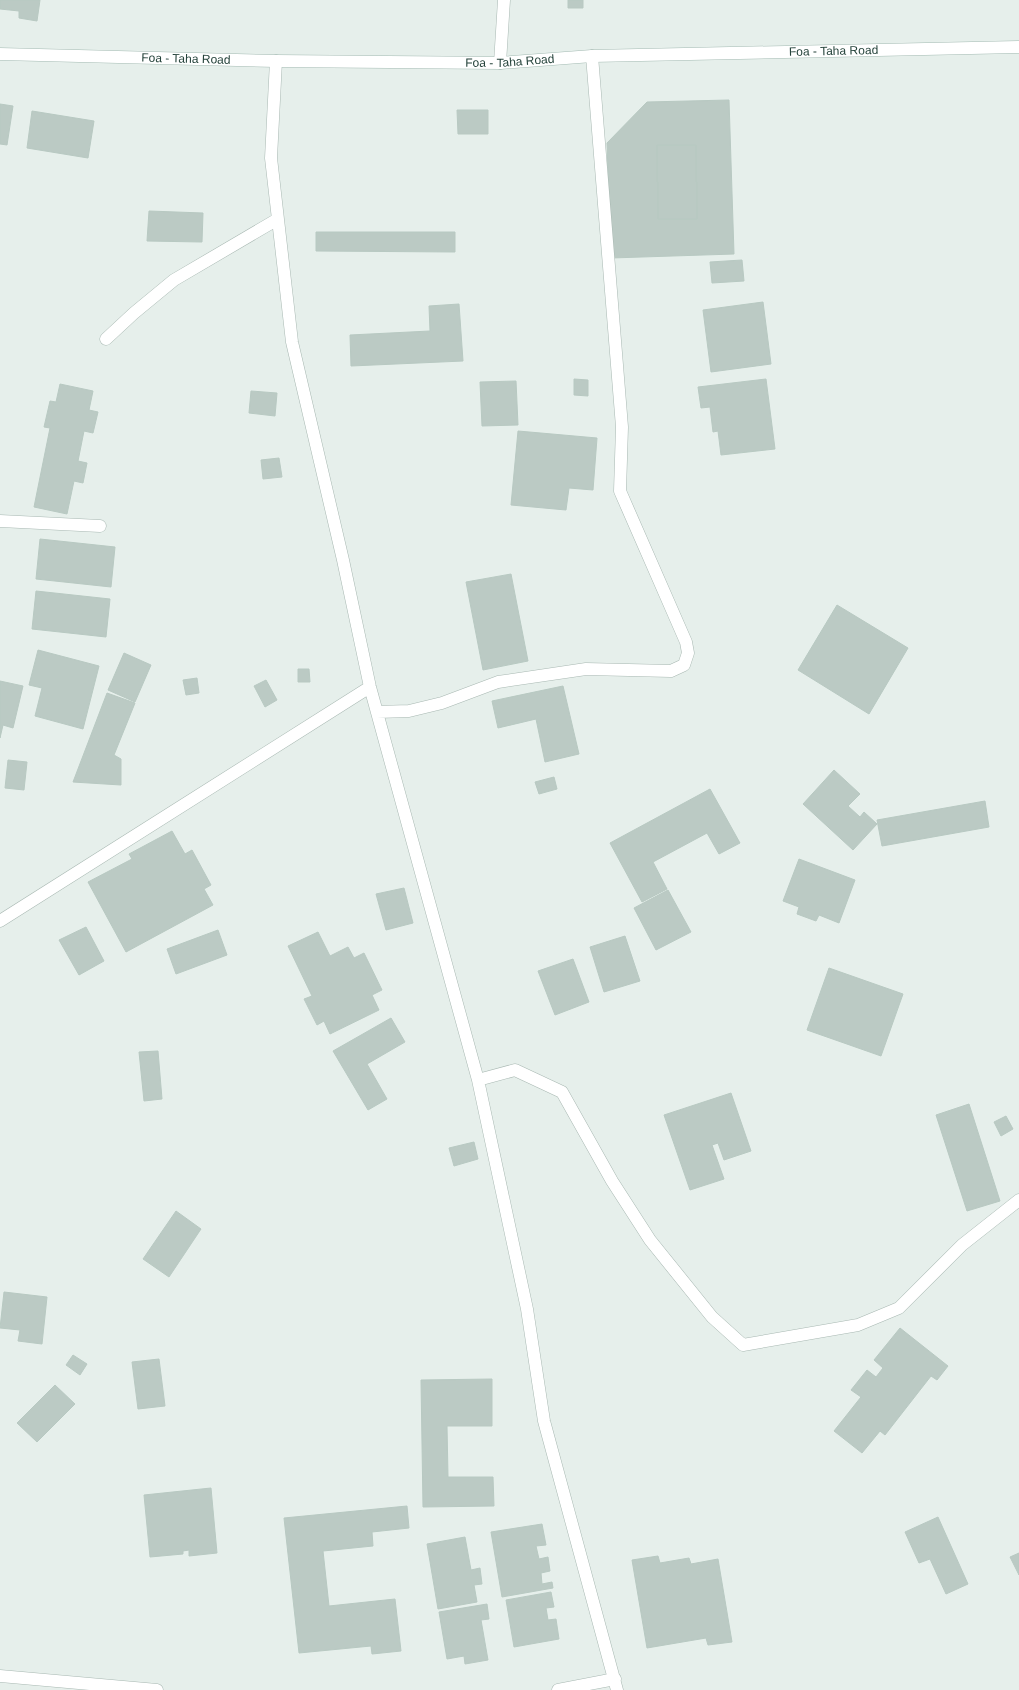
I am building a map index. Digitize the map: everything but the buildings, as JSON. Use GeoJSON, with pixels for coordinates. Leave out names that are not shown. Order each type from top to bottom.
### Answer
{"type":"FeatureCollection","features":[{"type":"Feature","properties":{"kind":"street"},"geometry":{"type":"LineString","coordinates":[[500,63],[504,0]]}},
{"type":"Feature","properties":{"kind":"street","name":"Foa - Taha Road"},"geometry":{"type":"LineString","coordinates":[[0,54],[276,61],[500,63],[592,56],[1019,47]]}},
{"type":"Feature","properties":{"kind":"street"},"geometry":{"type":"LineString","coordinates":[[377,712],[409,711],[442,703],[498,682],[586,668],[670,671],[684,664],[688,653],[686,642],[620,492],[622,427],[592,56]]}},
{"type":"Feature","properties":{"kind":"street"},"geometry":{"type":"LineString","coordinates":[[276,61],[271,158],[292,342],[343,560],[370,687],[478,1080],[525,1301],[544,1421],[616,1684],[558,1690]]}},
{"type":"Feature","properties":{"kind":"street"},"geometry":{"type":"LineString","coordinates":[[106,339],[134,313],[174,280],[278,220]]}},
{"type":"Feature","properties":{"kind":"street"},"geometry":{"type":"LineString","coordinates":[[0,521],[100,526]]}},
{"type":"Feature","properties":{"kind":"street"},"geometry":{"type":"LineString","coordinates":[[0,921],[370,687]]}},
{"type":"Feature","properties":{"kind":"street"},"geometry":{"type":"LineString","coordinates":[[478,1080],[514,1070],[562,1092],[612,1181],[650,1240],[712,1317],[743,1345],[858,1325],[899,1308],[962,1245],[1019,1200]]}},
{"type":"Feature","properties":{"kind":"street"},"geometry":{"type":"LineString","coordinates":[[0,1676],[157,1690]]}}]}
